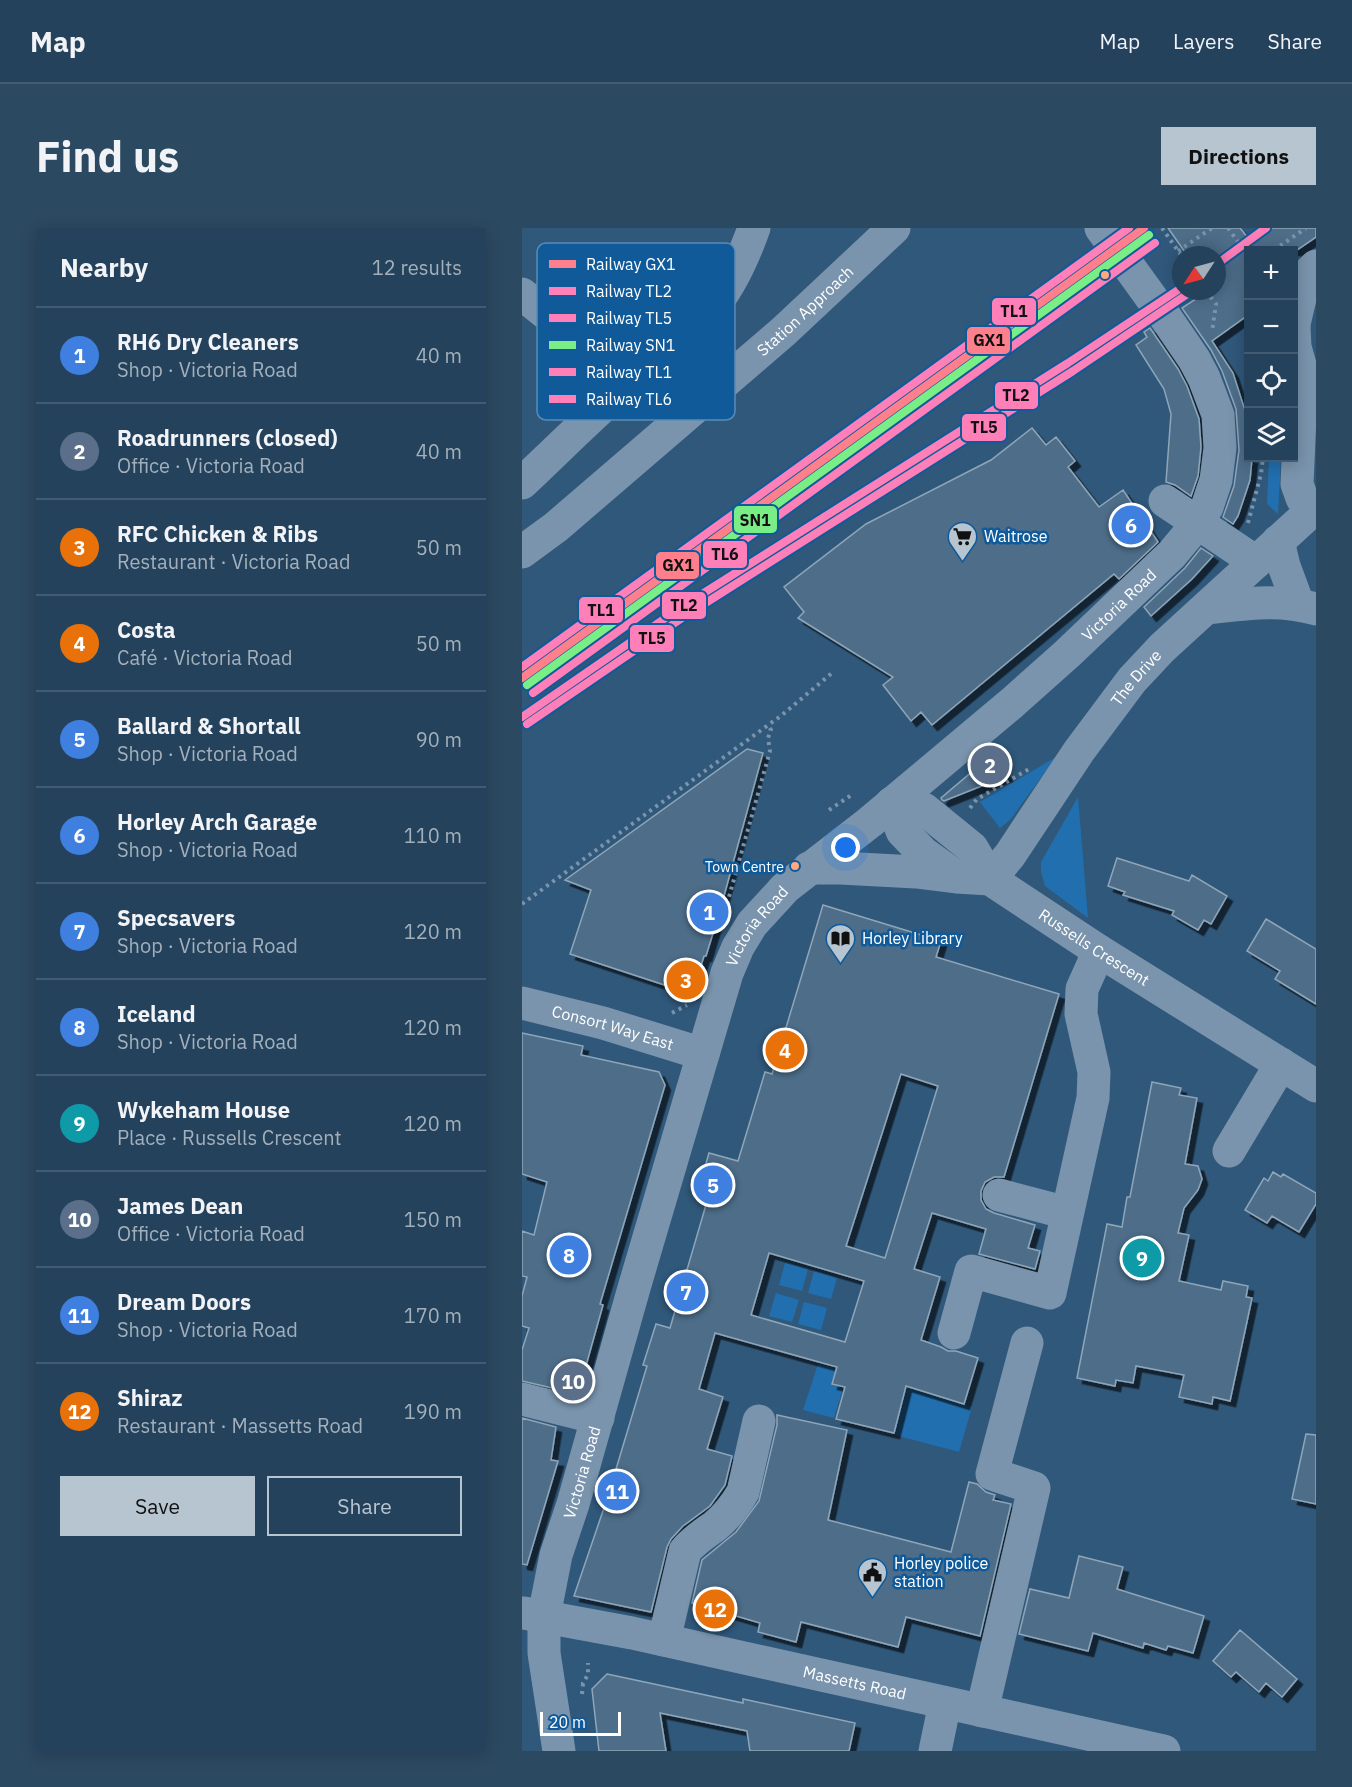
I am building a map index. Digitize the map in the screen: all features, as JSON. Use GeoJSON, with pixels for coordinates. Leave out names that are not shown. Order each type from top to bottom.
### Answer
{"type":"FeatureCollection","features":[{"type":"Feature","properties":{"kind":"street"},"geometry":{"type":"LineString","coordinates":[[735,272],[746,251],[754,228]]}},
{"type":"Feature","properties":{"kind":"street","name":"Station Approach"},"geometry":{"type":"LineString","coordinates":[[735,373],[894,228]]}},
{"type":"Feature","properties":{"kind":"street","name":"Victoria Road"},"geometry":{"type":"LineString","coordinates":[[559,1751],[544,1653],[533,1615],[573,1504],[703,1053],[738,947],[752,924],[785,888],[892,803],[1067,654],[1172,554],[1207,507],[1216,480],[1220,448],[1218,415],[1204,378],[1166,318],[1101,228]]}},
{"type":"Feature","properties":{"kind":"street"},"geometry":{"type":"LineString","coordinates":[[1298,305],[1305,277],[1316,266]]}},
{"type":"Feature","properties":{"kind":"street"},"geometry":{"type":"LineString","coordinates":[[522,294],[537,306]]}},
{"type":"Feature","properties":{"kind":"street"},"geometry":{"type":"LineString","coordinates":[[1298,351],[1309,366],[1297,484],[1302,498],[1313,509]]}},
{"type":"Feature","properties":{"kind":"street"},"geometry":{"type":"LineString","coordinates":[[522,483],[589,420]]}},
{"type":"Feature","properties":{"kind":"street","name":"Station Approach"},"geometry":{"type":"LineString","coordinates":[[522,552],[556,527],[680,420]]}},
{"type":"Feature","properties":{"kind":"street"},"geometry":{"type":"LineString","coordinates":[[1165,501],[1267,552],[1284,566],[1307,606]]}},
{"type":"Feature","properties":{"kind":"street","name":"The Drive"},"geometry":{"type":"LineString","coordinates":[[990,879],[1010,855],[1079,751],[1120,695],[1162,648],[1313,509]]}},
{"type":"Feature","properties":{"kind":"street"},"geometry":{"type":"LineString","coordinates":[[1207,608],[1276,602],[1307,606]]}},
{"type":"Feature","properties":{"kind":"street"},"geometry":{"type":"LineString","coordinates":[[892,803],[902,831],[922,853],[956,877]]}},
{"type":"Feature","properties":{"kind":"street"},"geometry":{"type":"LineString","coordinates":[[892,803],[924,809],[972,848],[990,879]]}},
{"type":"Feature","properties":{"kind":"street"},"geometry":{"type":"LineString","coordinates":[[809,868],[916,872],[990,879]]}},
{"type":"Feature","properties":{"kind":"street","name":"Russells Crescent"},"geometry":{"type":"LineString","coordinates":[[990,879],[1099,951],[1316,1086]]}},
{"type":"Feature","properties":{"kind":"street"},"geometry":{"type":"LineString","coordinates":[[954,1333],[971,1271],[1050,1293],[1093,1098],[1094,1072],[1081,1014],[1082,988],[1099,951]]}},
{"type":"Feature","properties":{"kind":"street","name":"Consort Way East"},"geometry":{"type":"LineString","coordinates":[[522,1003],[603,1023],[703,1053]]}},
{"type":"Feature","properties":{"kind":"street"},"geometry":{"type":"LineString","coordinates":[[1229,1151],[1281,1064]]}},
{"type":"Feature","properties":{"kind":"street"},"geometry":{"type":"LineString","coordinates":[[999,1196],[1067,1213]]}},
{"type":"Feature","properties":{"kind":"street"},"geometry":{"type":"LineString","coordinates":[[982,1711],[1034,1488],[992,1474],[1027,1343]]}},
{"type":"Feature","properties":{"kind":"street"},"geometry":{"type":"LineString","coordinates":[[522,1400],[597,1418]]}},
{"type":"Feature","properties":{"kind":"street"},"geometry":{"type":"LineString","coordinates":[[664,1640],[685,1551],[693,1541],[716,1525],[743,1492],[759,1421]]}},
{"type":"Feature","properties":{"kind":"street","name":"Massetts Road"},"geometry":{"type":"LineString","coordinates":[[533,1615],[664,1640],[982,1711],[1074,1742],[1164,1751]]}},
{"type":"Feature","properties":{"kind":"street"},"geometry":{"type":"LineString","coordinates":[[935,1751],[945,1703]]}},
{"type":"Feature","properties":{"kind":"path"},"geometry":{"type":"LineString","coordinates":[[1162,228],[1175,246]]}},
{"type":"Feature","properties":{"kind":"path"},"geometry":{"type":"LineString","coordinates":[[1189,246],[1212,228]]}},
{"type":"Feature","properties":{"kind":"path"},"geometry":{"type":"LineString","coordinates":[[1228,228],[1244,250]]}},
{"type":"Feature","properties":{"kind":"path"},"geometry":{"type":"LineString","coordinates":[[1280,246],[1306,228]]}},
{"type":"Feature","properties":{"kind":"path"},"geometry":{"type":"LineString","coordinates":[[522,904],[768,725],[832,673]]}},
{"type":"Feature","properties":{"kind":"path"},"geometry":{"type":"LineString","coordinates":[[726,907],[770,751],[768,738],[771,730],[768,725]]}},
{"type":"Feature","properties":{"kind":"path"},"geometry":{"type":"LineString","coordinates":[[829,810],[852,795]]}},
{"type":"Feature","properties":{"kind":"path"},"geometry":{"type":"LineString","coordinates":[[669,1014],[692,999]]}},
{"type":"Feature","properties":{"kind":"path"},"geometry":{"type":"LineString","coordinates":[[577,1684],[583,1684],[588,1674],[588,1663]]}},
{"type":"Feature","properties":{"kind":"shaded area"},"geometry":{"type":"Polygon","coordinates":[[[1269,462],[1281,462],[1278,514],[1267,504],[1269,462]]]}},
{"type":"Feature","properties":{"kind":"shaded area"},"geometry":{"type":"Polygon","coordinates":[[[1056,757],[1011,819],[1000,828],[980,802],[1056,757]]]}},
{"type":"Feature","properties":{"kind":"shaded area"},"geometry":{"type":"Polygon","coordinates":[[[1078,797],[1088,918],[1045,886],[1041,872],[1041,862],[1078,797]]]}},
{"type":"Feature","properties":{"kind":"shaded area"},"geometry":{"type":"Polygon","coordinates":[[[785,1263],[808,1269],[802,1291],[779,1285],[785,1263]]]}},
{"type":"Feature","properties":{"kind":"shaded area"},"geometry":{"type":"Polygon","coordinates":[[[814,1271],[837,1278],[831,1299],[808,1293],[814,1271]]]}},
{"type":"Feature","properties":{"kind":"shaded area"},"geometry":{"type":"Polygon","coordinates":[[[776,1293],[799,1300],[792,1322],[769,1316],[776,1293]]]}},
{"type":"Feature","properties":{"kind":"shaded area"},"geometry":{"type":"Polygon","coordinates":[[[804,1302],[827,1308],[821,1330],[798,1324],[804,1302]]]}},
{"type":"Feature","properties":{"kind":"shaded area"},"geometry":{"type":"Polygon","coordinates":[[[818,1364],[836,1369],[831,1384],[843,1388],[834,1418],[803,1410],[818,1364]]]}},
{"type":"Feature","properties":{"kind":"shaded area"},"geometry":{"type":"Polygon","coordinates":[[[907,1388],[972,1407],[959,1452],[895,1435],[907,1388]]]}},
{"type":"Feature","properties":{"kind":"building"},"geometry":{"type":"Polygon","coordinates":[[[1168,228],[1240,228],[1248,238],[1262,228],[1316,228],[1316,237],[1298,249],[1298,246],[1244,246],[1244,318],[1212,341],[1233,373],[1244,407],[1244,462],[1252,462],[1250,480],[1233,524],[1223,517],[1234,486],[1239,450],[1236,409],[1222,371],[1211,350],[1182,308],[1194,300],[1226,300],[1226,246],[1181,246],[1168,228]]]}},
{"type":"Feature","properties":{"kind":"building"},"geometry":{"type":"Polygon","coordinates":[[[1150,328],[1178,369],[1199,419],[1201,447],[1198,476],[1191,496],[1166,482],[1171,414],[1164,389],[1136,345],[1147,337],[1144,332],[1150,328]]]}},
{"type":"Feature","properties":{"kind":"building","name":"Waitrose"},"geometry":{"type":"Polygon","coordinates":[[[1032,428],[1046,445],[1056,437],[1075,461],[1068,467],[1099,507],[1123,490],[1158,542],[1119,579],[1114,574],[932,725],[921,712],[911,721],[883,685],[893,677],[798,618],[804,612],[784,587],[866,524],[991,460],[1032,428]]]}},
{"type":"Feature","properties":{"kind":"building"},"geometry":{"type":"Polygon","coordinates":[[[1201,548],[1213,556],[1192,579],[1151,616],[1144,607],[1185,568],[1201,548]]]}},
{"type":"Feature","properties":{"kind":"building"},"geometry":{"type":"Polygon","coordinates":[[[747,749],[763,753],[721,907],[692,994],[570,954],[591,890],[565,880],[747,749]]]}},
{"type":"Feature","properties":{"kind":"building"},"geometry":{"type":"Polygon","coordinates":[[[993,754],[1007,776],[942,800],[941,798],[993,754]]]}},
{"type":"Feature","properties":{"kind":"building"},"geometry":{"type":"Polygon","coordinates":[[[1117,858],[1189,881],[1192,875],[1227,896],[1211,924],[1204,920],[1198,930],[1172,915],[1174,911],[1123,895],[1125,892],[1108,886],[1117,858]]]}},
{"type":"Feature","properties":{"kind":"building"},"geometry":{"type":"Polygon","coordinates":[[[823,905],[941,941],[936,957],[1059,994],[1004,1177],[994,1177],[985,1182],[981,1191],[981,1200],[986,1209],[1035,1225],[1028,1248],[1040,1251],[1035,1269],[979,1254],[986,1229],[932,1213],[914,1269],[940,1277],[921,1340],[948,1351],[956,1351],[978,1358],[964,1404],[906,1386],[894,1433],[836,1419],[845,1387],[832,1384],[837,1367],[715,1333],[699,1389],[723,1397],[707,1449],[732,1456],[725,1485],[710,1506],[683,1526],[671,1539],[651,1612],[574,1596],[607,1499],[647,1366],[643,1365],[656,1324],[670,1328],[708,1198],[697,1195],[709,1153],[738,1161],[765,1072],[772,1074],[823,905]],[[901,1074],[846,1246],[885,1258],[938,1086],[901,1074]],[[769,1253],[751,1315],[845,1342],[864,1281],[769,1253]]]}},
{"type":"Feature","properties":{"kind":"building"},"geometry":{"type":"Polygon","coordinates":[[[1266,919],[1316,949],[1316,1004],[1275,979],[1280,971],[1247,951],[1266,919]]]}},
{"type":"Feature","properties":{"kind":"building"},"geometry":{"type":"Polygon","coordinates":[[[522,1033],[583,1046],[581,1055],[659,1072],[665,1085],[600,1304],[603,1305],[578,1394],[522,1381],[522,1350],[529,1328],[522,1326],[522,1296],[527,1277],[522,1276],[522,1231],[534,1235],[547,1182],[522,1174],[522,1033]]]}},
{"type":"Feature","properties":{"kind":"building"},"geometry":{"type":"Polygon","coordinates":[[[1152,1082],[1181,1088],[1179,1095],[1197,1098],[1185,1164],[1198,1166],[1202,1179],[1198,1190],[1184,1208],[1178,1233],[1189,1235],[1179,1281],[1221,1290],[1223,1281],[1248,1286],[1246,1297],[1252,1298],[1230,1401],[1213,1397],[1212,1404],[1179,1397],[1184,1375],[1136,1366],[1133,1383],[1116,1380],[1115,1386],[1077,1378],[1107,1224],[1122,1227],[1152,1082]]]}},
{"type":"Feature","properties":{"kind":"building"},"geometry":{"type":"Polygon","coordinates":[[[1273,1172],[1281,1177],[1283,1174],[1316,1193],[1316,1204],[1299,1232],[1272,1216],[1267,1223],[1245,1210],[1264,1178],[1268,1181],[1273,1172]]]}},
{"type":"Feature","properties":{"kind":"building"},"geometry":{"type":"Polygon","coordinates":[[[777,1415],[847,1430],[828,1520],[951,1552],[969,1482],[995,1495],[993,1500],[1011,1504],[980,1636],[906,1617],[898,1647],[801,1622],[796,1642],[758,1632],[760,1623],[692,1603],[702,1560],[736,1532],[759,1501],[777,1425],[777,1415]]]}},
{"type":"Feature","properties":{"kind":"building"},"geometry":{"type":"Polygon","coordinates":[[[522,1418],[556,1427],[551,1460],[558,1461],[527,1565],[522,1564],[522,1418]]]}},
{"type":"Feature","properties":{"kind":"building"},"geometry":{"type":"Polygon","coordinates":[[[1306,1434],[1316,1435],[1316,1504],[1292,1499],[1306,1434]]]}},
{"type":"Feature","properties":{"kind":"building"},"geometry":{"type":"Polygon","coordinates":[[[1079,1556],[1123,1567],[1117,1589],[1204,1616],[1193,1653],[1168,1646],[1166,1650],[1144,1643],[1143,1648],[1093,1633],[1088,1651],[1019,1634],[1030,1589],[1069,1598],[1079,1556]]]}},
{"type":"Feature","properties":{"kind":"building"},"geometry":{"type":"Polygon","coordinates":[[[1240,1630],[1297,1679],[1282,1697],[1266,1683],[1259,1692],[1236,1672],[1231,1677],[1213,1661],[1240,1630]]]}},
{"type":"Feature","properties":{"kind":"building"},"geometry":{"type":"Polygon","coordinates":[[[607,1674],[743,1703],[743,1699],[855,1723],[849,1751],[750,1751],[747,1731],[660,1713],[666,1751],[599,1751],[592,1689],[607,1674]]]}},
{"type":"Feature","properties":{"kind":"rail line","name":"TL1"},"geometry":{"type":"LineString","coordinates":[[522,667],[1129,228]]}},
{"type":"Feature","properties":{"kind":"rail line","name":"GX1"},"geometry":{"type":"LineString","coordinates":[[522,678],[1144,228]]}},
{"type":"Feature","properties":{"kind":"rail line","name":"TL2"},"geometry":{"type":"LineString","coordinates":[[1226,257],[1266,228]]}},
{"type":"Feature","properties":{"kind":"rail line","name":"SN1"},"geometry":{"type":"LineString","coordinates":[[527,685],[1149,235]]}},
{"type":"Feature","properties":{"kind":"rail line","name":"TL6"},"geometry":{"type":"LineString","coordinates":[[533,693],[1155,243]]}},
{"type":"Feature","properties":{"kind":"rail line","name":"TL2"},"geometry":{"type":"LineString","coordinates":[[522,717],[680,608],[1068,363],[1172,294]]}},
{"type":"Feature","properties":{"kind":"rail line","name":"TL5"},"geometry":{"type":"LineString","coordinates":[[527,724],[685,616],[1073,371],[1179,300]]}},
{"type":"Feature","properties":{"kind":"place","name":"Horley Arch Garage"},"geometry":{"type":"Point","coordinates":[1131,525]}},
{"type":"Feature","properties":{"kind":"place","name":"Waitrose"},"geometry":{"type":"Point","coordinates":[963,562]}},
{"type":"Feature","properties":{"kind":"place","name":"Roadrunners (closed)"},"geometry":{"type":"Point","coordinates":[990,765]}},
{"type":"Feature","properties":{"kind":"place","name":"Town Centre"},"geometry":{"type":"Point","coordinates":[795,866]}},
{"type":"Feature","properties":{"kind":"place","name":"RH6 Dry Cleaners"},"geometry":{"type":"Point","coordinates":[709,912]}},
{"type":"Feature","properties":{"kind":"place","name":"Horley Library"},"geometry":{"type":"Point","coordinates":[841,964]}},
{"type":"Feature","properties":{"kind":"place","name":"RFC Chicken & Ribs"},"geometry":{"type":"Point","coordinates":[686,980]}},
{"type":"Feature","properties":{"kind":"place","name":"Costa"},"geometry":{"type":"Point","coordinates":[785,1050]}},
{"type":"Feature","properties":{"kind":"place","name":"Ballard & Shortall"},"geometry":{"type":"Point","coordinates":[713,1185]}},
{"type":"Feature","properties":{"kind":"place","name":"Iceland"},"geometry":{"type":"Point","coordinates":[569,1255]}},
{"type":"Feature","properties":{"kind":"place","name":"Wykeham House"},"geometry":{"type":"Point","coordinates":[1142,1258]}},
{"type":"Feature","properties":{"kind":"place","name":"Specsavers"},"geometry":{"type":"Point","coordinates":[686,1292]}},
{"type":"Feature","properties":{"kind":"place","name":"James Dean"},"geometry":{"type":"Point","coordinates":[573,1381]}},
{"type":"Feature","properties":{"kind":"place","name":"Dream Doors"},"geometry":{"type":"Point","coordinates":[617,1491]}},
{"type":"Feature","properties":{"kind":"place","name":"Horley police station"},"geometry":{"type":"Point","coordinates":[873,1598]}},
{"type":"Feature","properties":{"kind":"place","name":"Shiraz"},"geometry":{"type":"Point","coordinates":[715,1609]}}]}
